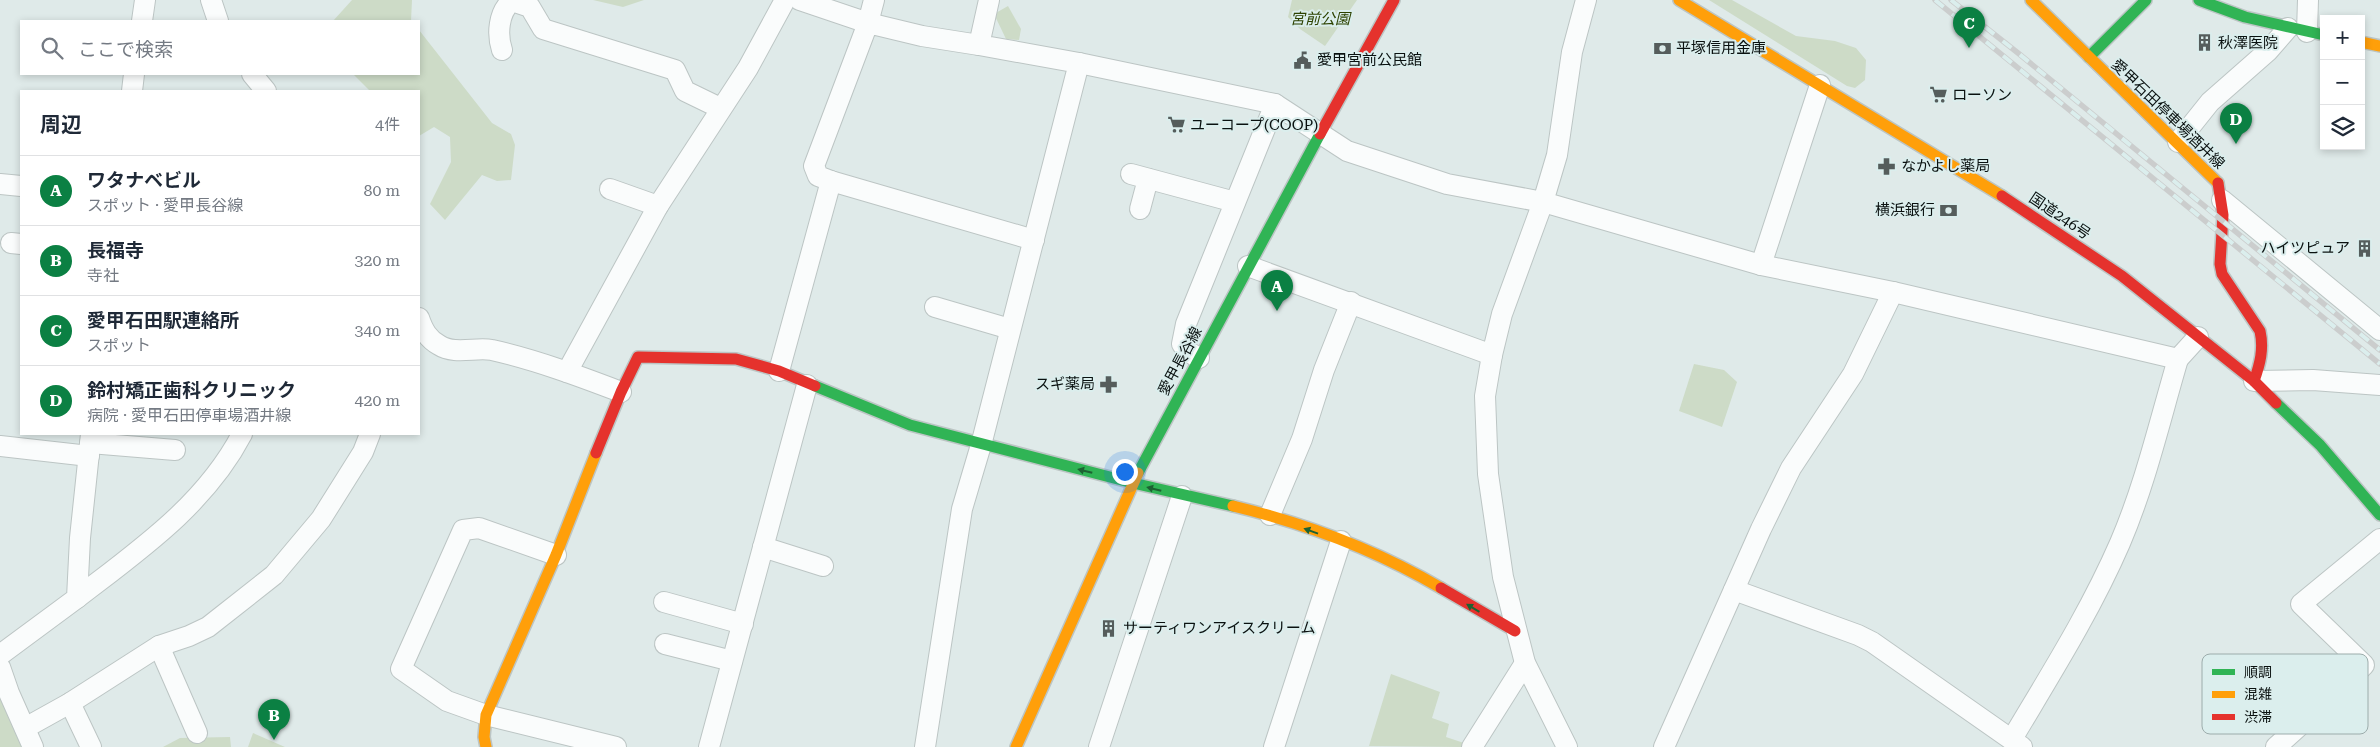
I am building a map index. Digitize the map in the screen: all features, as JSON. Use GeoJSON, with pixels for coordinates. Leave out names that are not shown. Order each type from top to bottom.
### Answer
{"type":"FeatureCollection","features":[{"type":"Feature","properties":{"kind":"main road","name":"愛甲長谷線"},"geometry":{"type":"LineString","coordinates":[[1016,747],[1133,484],[1248,266],[1394,0]]}},
{"type":"Feature","properties":{"kind":"main road","name":"国道246号"},"geometry":{"type":"LineString","coordinates":[[1679,0],[1900,132],[2028,212],[2122,276],[2254,382],[2320,445],[2380,515]]}},
{"type":"Feature","properties":{"kind":"main road","name":"愛甲石田停車場酒井線"},"geometry":{"type":"LineString","coordinates":[[2031,0],[2216,181],[2222,200],[2223,236],[2219,264],[2222,274],[2260,331],[2263,340],[2263,357],[2254,382]]}},
{"type":"Feature","properties":{"kind":"main road"},"geometry":{"type":"LineString","coordinates":[[2089,58],[2146,0]]}},
{"type":"Feature","properties":{"kind":"main road"},"geometry":{"type":"LineString","coordinates":[[2199,0],[2239,17],[2306,32]]}},
{"type":"Feature","properties":{"kind":"main road"},"geometry":{"type":"LineString","coordinates":[[2365,43],[2380,46]]}},
{"type":"Feature","properties":{"kind":"main road"},"geometry":{"type":"LineString","coordinates":[[486,747],[484,737],[486,715],[556,556],[620,392],[638,357],[736,359],[778,371],[910,425],[1133,484],[1270,515],[1341,541],[1416,573],[1516,632]]}},
{"type":"Feature","properties":{"kind":"street"},"geometry":{"type":"LineString","coordinates":[[142,20],[145,0]]}},
{"type":"Feature","properties":{"kind":"street"},"geometry":{"type":"LineString","coordinates":[[211,0],[218,20]]}},
{"type":"Feature","properties":{"kind":"street"},"geometry":{"type":"LineString","coordinates":[[567,372],[658,206],[720,108],[748,68],[785,0]]}},
{"type":"Feature","properties":{"kind":"street"},"geometry":{"type":"LineString","coordinates":[[800,0],[868,23],[1275,104],[1347,151],[1447,184],[1543,202],[1761,265],[1893,292],[2178,359]]}},
{"type":"Feature","properties":{"kind":"street"},"geometry":{"type":"LineString","coordinates":[[874,0],[868,23],[814,166],[818,176],[1034,240]]}},
{"type":"Feature","properties":{"kind":"street"},"geometry":{"type":"LineString","coordinates":[[980,45],[989,0]]}},
{"type":"Feature","properties":{"kind":"street"},"geometry":{"type":"LineString","coordinates":[[1567,747],[1524,663],[1503,577],[1488,474],[1485,396],[1502,314],[1543,202],[1556,155],[1572,52],[1586,0]]}},
{"type":"Feature","properties":{"kind":"street"},"geometry":{"type":"LineString","coordinates":[[2178,142],[2210,102],[2268,51],[2306,32],[2308,0]]}},
{"type":"Feature","properties":{"kind":"street"},"geometry":{"type":"LineString","coordinates":[[502,50],[500,20],[505,7],[512,1],[530,7],[543,29],[675,70],[685,91],[720,108]]}},
{"type":"Feature","properties":{"kind":"street"},"geometry":{"type":"LineString","coordinates":[[925,747],[962,509],[981,445],[1079,64]]}},
{"type":"Feature","properties":{"kind":"street"},"geometry":{"type":"LineString","coordinates":[[132,90],[134,75]]}},
{"type":"Feature","properties":{"kind":"street"},"geometry":{"type":"LineString","coordinates":[[253,75],[265,90]]}},
{"type":"Feature","properties":{"kind":"street"},"geometry":{"type":"LineString","coordinates":[[1761,265],[1820,85]]}},
{"type":"Feature","properties":{"kind":"street"},"geometry":{"type":"LineString","coordinates":[[1199,358],[1187,351],[1182,344],[1186,324],[1275,104]]}},
{"type":"Feature","properties":{"kind":"street"},"geometry":{"type":"LineString","coordinates":[[1140,209],[1139,177],[1235,202]]}},
{"type":"Feature","properties":{"kind":"street"},"geometry":{"type":"LineString","coordinates":[[778,371],[831,181]]}},
{"type":"Feature","properties":{"kind":"street"},"geometry":{"type":"LineString","coordinates":[[0,184],[20,186]]}},
{"type":"Feature","properties":{"kind":"street"},"geometry":{"type":"LineString","coordinates":[[610,189],[658,206]]}},
{"type":"Feature","properties":{"kind":"street"},"geometry":{"type":"LineString","coordinates":[[2222,200],[2380,330]]}},
{"type":"Feature","properties":{"kind":"street"},"geometry":{"type":"LineString","coordinates":[[1248,266],[1492,355]]}},
{"type":"Feature","properties":{"kind":"street"},"geometry":{"type":"LineString","coordinates":[[1664,747],[1791,468],[1853,374],[1893,292]]}},
{"type":"Feature","properties":{"kind":"street"},"geometry":{"type":"LineString","coordinates":[[1270,515],[1302,439],[1324,370],[1350,302]]}},
{"type":"Feature","properties":{"kind":"street"},"geometry":{"type":"LineString","coordinates":[[935,307],[1010,329]]}},
{"type":"Feature","properties":{"kind":"street"},"geometry":{"type":"LineString","coordinates":[[420,328],[440,346],[457,350],[490,350],[567,372],[620,392]]}},
{"type":"Feature","properties":{"kind":"street"},"geometry":{"type":"LineString","coordinates":[[1734,590],[1858,635],[1872,642],[2017,743],[2120,543],[2143,477],[2178,359],[2198,337]]}},
{"type":"Feature","properties":{"kind":"street"},"geometry":{"type":"LineString","coordinates":[[2254,382],[2312,380],[2380,386]]}},
{"type":"Feature","properties":{"kind":"street"},"geometry":{"type":"LineString","coordinates":[[709,747],[806,384]]}},
{"type":"Feature","properties":{"kind":"street"},"geometry":{"type":"LineString","coordinates":[[0,655],[164,532],[204,488],[236,446],[242,435]]}},
{"type":"Feature","properties":{"kind":"street"},"geometry":{"type":"LineString","coordinates":[[25,728],[70,703],[159,646],[189,636],[208,627],[274,575],[321,519],[363,452],[370,435]]}},
{"type":"Feature","properties":{"kind":"street"},"geometry":{"type":"LineString","coordinates":[[77,598],[80,538],[90,444]]}},
{"type":"Feature","properties":{"kind":"street"},"geometry":{"type":"LineString","coordinates":[[0,446],[90,444],[175,450]]}},
{"type":"Feature","properties":{"kind":"street"},"geometry":{"type":"LineString","coordinates":[[1099,747],[1182,496]]}},
{"type":"Feature","properties":{"kind":"street"},"geometry":{"type":"LineString","coordinates":[[556,556],[480,528],[464,530],[402,669],[447,702],[486,715],[616,747]]}},
{"type":"Feature","properties":{"kind":"street"},"geometry":{"type":"LineString","coordinates":[[2353,654],[2301,604],[2380,539]]}},
{"type":"Feature","properties":{"kind":"street"},"geometry":{"type":"LineString","coordinates":[[1274,747],[1341,541]]}},
{"type":"Feature","properties":{"kind":"street"},"geometry":{"type":"LineString","coordinates":[[763,547],[823,566]]}},
{"type":"Feature","properties":{"kind":"street"},"geometry":{"type":"LineString","coordinates":[[675,608],[743,624]]}},
{"type":"Feature","properties":{"kind":"street"},"geometry":{"type":"LineString","coordinates":[[159,646],[197,733]]}},
{"type":"Feature","properties":{"kind":"street"},"geometry":{"type":"LineString","coordinates":[[672,648],[732,662]]}},
{"type":"Feature","properties":{"kind":"street"},"geometry":{"type":"LineString","coordinates":[[1472,747],[1524,663]]}},
{"type":"Feature","properties":{"kind":"street"},"geometry":{"type":"LineString","coordinates":[[0,667],[9,693],[33,747]]}},
{"type":"Feature","properties":{"kind":"street"},"geometry":{"type":"LineString","coordinates":[[70,703],[91,747]]}},
{"type":"Feature","properties":{"kind":"street"},"geometry":{"type":"LineString","coordinates":[[2276,747],[2290,734]]}},
{"type":"Feature","properties":{"kind":"green space"},"geometry":{"type":"Polygon","coordinates":[[[352,0],[412,0],[411,20],[334,20],[352,0]]]}},
{"type":"Feature","properties":{"kind":"green space"},"geometry":{"type":"Polygon","coordinates":[[[593,0],[644,0],[623,7],[593,0]]]}},
{"type":"Feature","properties":{"kind":"green space","name":"宮前公園"},"geometry":{"type":"Polygon","coordinates":[[[1292,0],[1357,0],[1325,46],[1300,29],[1288,17],[1292,0]]]}},
{"type":"Feature","properties":{"kind":"green space"},"geometry":{"type":"Polygon","coordinates":[[[1709,0],[1732,0],[1796,36],[1835,41],[1856,48],[1866,60],[1865,80],[1855,88],[1847,86],[1709,0]]]}},
{"type":"Feature","properties":{"kind":"green space"},"geometry":{"type":"Polygon","coordinates":[[[1008,6],[1021,29],[1019,40],[1006,39],[994,14],[1008,6]]]}},
{"type":"Feature","properties":{"kind":"green space"},"geometry":{"type":"Polygon","coordinates":[[[420,31],[492,123],[511,134],[515,145],[511,180],[497,181],[482,175],[445,220],[430,204],[451,162],[450,137],[434,127],[420,135],[420,90],[369,90],[354,75],[420,75],[420,31]]]}},
{"type":"Feature","properties":{"kind":"green space"},"geometry":{"type":"Polygon","coordinates":[[[1694,364],[1724,370],[1737,382],[1722,427],[1679,411],[1694,364]]]}},
{"type":"Feature","properties":{"kind":"green space"},"geometry":{"type":"Polygon","coordinates":[[[1391,674],[1440,692],[1432,718],[1449,724],[1446,737],[1464,743],[1462,747],[1369,746],[1391,674]]]}},
{"type":"Feature","properties":{"kind":"green space"},"geometry":{"type":"Polygon","coordinates":[[[0,685],[27,747],[0,747],[0,685]]]}},
{"type":"Feature","properties":{"kind":"green space"},"geometry":{"type":"Polygon","coordinates":[[[253,733],[285,747],[248,747],[253,733]]]}},
{"type":"Feature","properties":{"kind":"green space"},"geometry":{"type":"Polygon","coordinates":[[[230,737],[231,747],[163,747],[180,738],[230,737]]]}},
{"type":"Feature","properties":{"kind":"railway"},"geometry":{"type":"LineString","coordinates":[[1935,0],[2380,364]]}},
{"type":"Feature","properties":{"kind":"railway"},"geometry":{"type":"LineString","coordinates":[[1951,0],[2380,350]]}},
{"type":"Feature","properties":{"kind":"traffic: fast"},"geometry":{"type":"LineString","coordinates":[[2089,57],[2146,0]]}},
{"type":"Feature","properties":{"kind":"traffic: fast"},"geometry":{"type":"LineString","coordinates":[[2199,0],[2245,17],[2320,34]]}},
{"type":"Feature","properties":{"kind":"traffic: fast"},"geometry":{"type":"LineString","coordinates":[[1138,473],[1320,134]]}},
{"type":"Feature","properties":{"kind":"traffic: fast"},"geometry":{"type":"LineString","coordinates":[[815,386],[910,425],[1133,483],[1233,506]]}},
{"type":"Feature","properties":{"kind":"traffic: fast"},"geometry":{"type":"LineString","coordinates":[[2276,403],[2320,445],[2380,515]]}},
{"type":"Feature","properties":{"kind":"traffic: slow"},"geometry":{"type":"LineString","coordinates":[[1679,0],[2002,196]]}},
{"type":"Feature","properties":{"kind":"traffic: slow"},"geometry":{"type":"LineString","coordinates":[[2031,0],[2218,183]]}},
{"type":"Feature","properties":{"kind":"traffic: slow"},"geometry":{"type":"LineString","coordinates":[[2365,43],[2380,46]]}},
{"type":"Feature","properties":{"kind":"traffic: slow"},"geometry":{"type":"LineString","coordinates":[[486,747],[484,737],[486,715],[556,555],[596,453]]}},
{"type":"Feature","properties":{"kind":"traffic: slow"},"geometry":{"type":"LineString","coordinates":[[1016,747],[1138,473]]}},
{"type":"Feature","properties":{"kind":"traffic: slow"},"geometry":{"type":"LineString","coordinates":[[1233,506],[1287,521],[1366,550],[1441,588]]}},
{"type":"Feature","properties":{"kind":"traffic: jam"},"geometry":{"type":"LineString","coordinates":[[1320,134],[1394,0]]}},
{"type":"Feature","properties":{"kind":"traffic: jam"},"geometry":{"type":"LineString","coordinates":[[2218,183],[2223,215],[2220,264],[2222,274],[2260,331],[2261,356],[2254,381]]}},
{"type":"Feature","properties":{"kind":"traffic: jam"},"geometry":{"type":"LineString","coordinates":[[2002,196],[2122,276],[2254,381],[2276,403]]}},
{"type":"Feature","properties":{"kind":"traffic: jam"},"geometry":{"type":"LineString","coordinates":[[596,453],[621,392],[638,357],[736,359],[779,371],[815,386]]}},
{"type":"Feature","properties":{"kind":"traffic: jam"},"geometry":{"type":"LineString","coordinates":[[1441,588],[1515,631]]}},
{"type":"Feature","properties":{"kind":"place","name":"秋澤医院"},"geometry":{"type":"Point","coordinates":[2204,43]}},
{"type":"Feature","properties":{"kind":"place","name":"平塚信用金庫"},"geometry":{"type":"Point","coordinates":[1662,48]}},
{"type":"Feature","properties":{"kind":"place","name":"愛甲石田駅連絡所"},"geometry":{"type":"Point","coordinates":[1969,48]}},
{"type":"Feature","properties":{"kind":"place","name":"愛甲宮前公民館"},"geometry":{"type":"Point","coordinates":[1303,60]}},
{"type":"Feature","properties":{"kind":"place","name":"ローソン"},"geometry":{"type":"Point","coordinates":[1938,95]}},
{"type":"Feature","properties":{"kind":"place","name":"ユーコープ(COOP)"},"geometry":{"type":"Point","coordinates":[1176,125]}},
{"type":"Feature","properties":{"kind":"place","name":"鈴村矯正歯科クリニック"},"geometry":{"type":"Point","coordinates":[2236,144]}},
{"type":"Feature","properties":{"kind":"place","name":"なかよし薬局"},"geometry":{"type":"Point","coordinates":[1887,166]}},
{"type":"Feature","properties":{"kind":"place","name":"横浜銀行"},"geometry":{"type":"Point","coordinates":[1949,210]}},
{"type":"Feature","properties":{"kind":"place","name":"ハイツピュア"},"geometry":{"type":"Point","coordinates":[2364,248]}},
{"type":"Feature","properties":{"kind":"place","name":"ワタナベビル"},"geometry":{"type":"Point","coordinates":[1277,311]}},
{"type":"Feature","properties":{"kind":"place","name":"スギ薬局"},"geometry":{"type":"Point","coordinates":[1109,384]}},
{"type":"Feature","properties":{"kind":"place","name":"サーティワンアイスクリーム"},"geometry":{"type":"Point","coordinates":[1109,628]}},
{"type":"Feature","properties":{"kind":"place","name":"長福寺"},"geometry":{"type":"Point","coordinates":[274,740]}}]}
